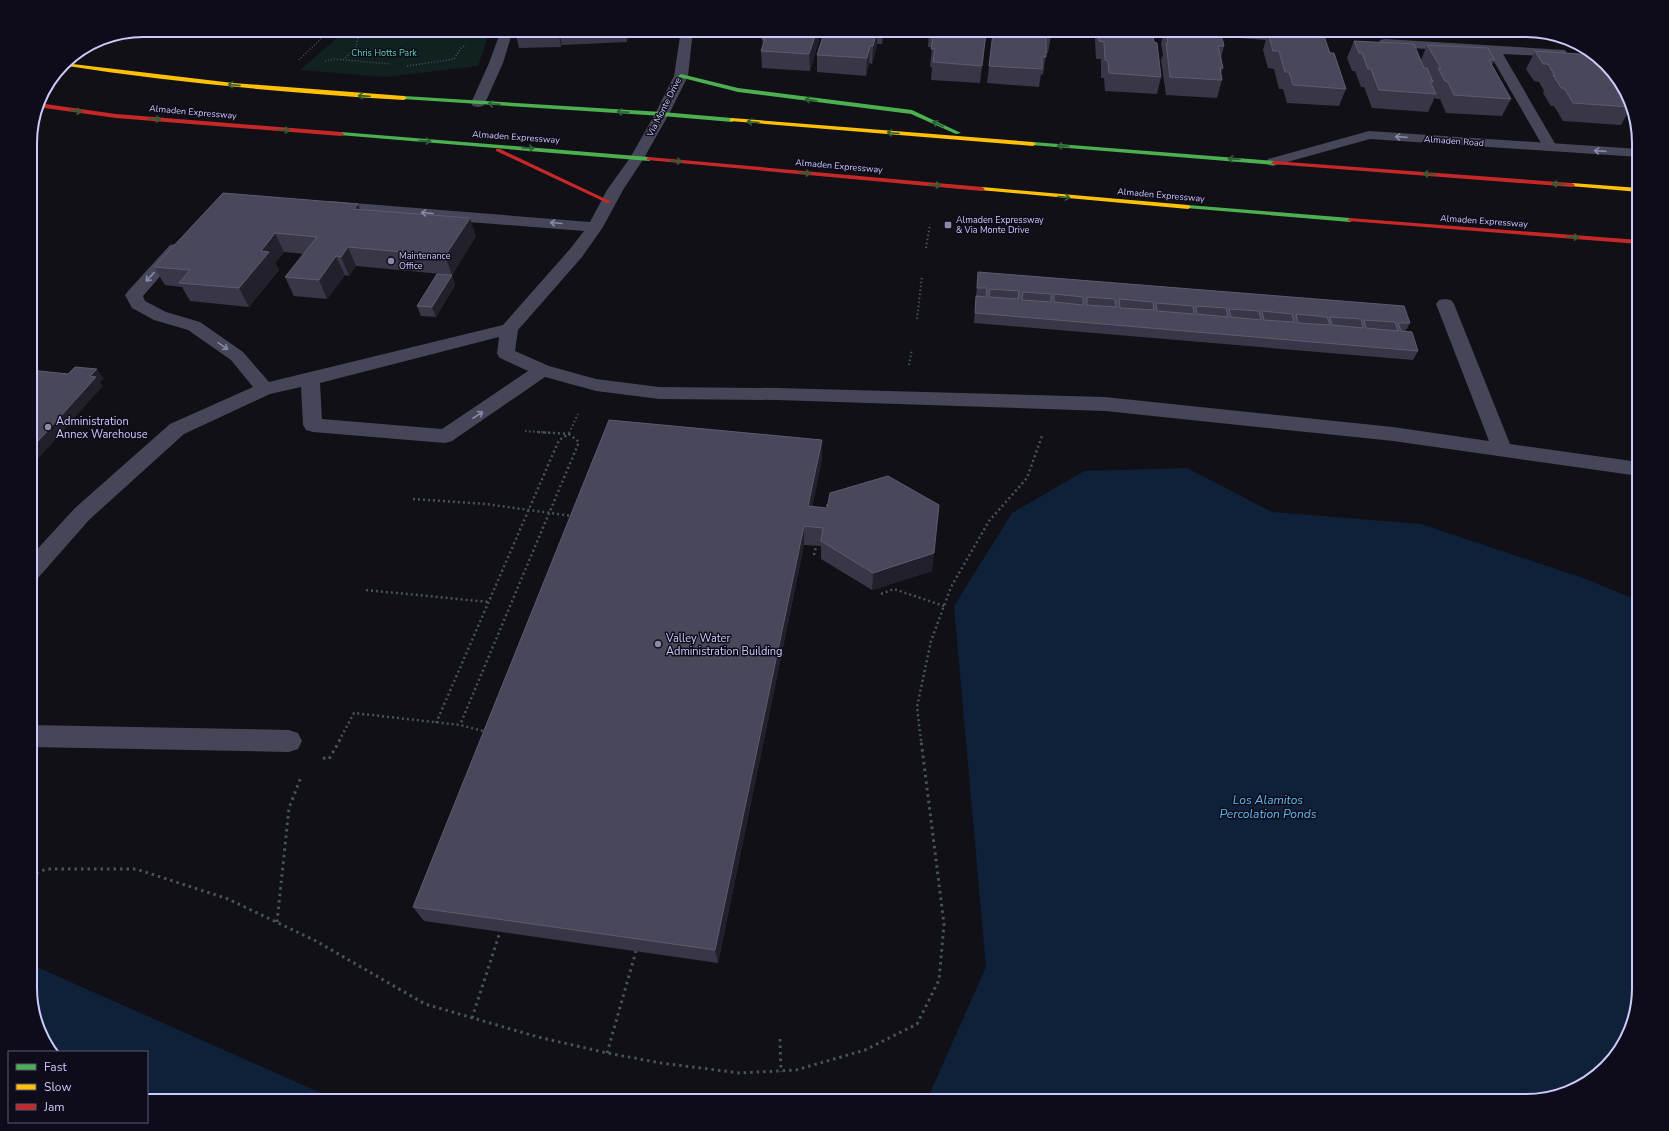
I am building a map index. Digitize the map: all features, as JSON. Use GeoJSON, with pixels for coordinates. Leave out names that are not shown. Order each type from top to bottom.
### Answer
{"type":"FeatureCollection","features":[{"type":"Feature","properties":{"kind":"main road"},"geometry":{"type":"LineString","coordinates":[[71,65],[174,79],[308,92],[662,114],[974,140],[1632,189]]}},
{"type":"Feature","properties":{"kind":"main road"},"geometry":{"type":"LineString","coordinates":[[681,76],[738,90],[912,112],[974,140]]}},
{"type":"Feature","properties":{"kind":"main road","name":"Almaden Expressway"},"geometry":{"type":"LineString","coordinates":[[44,106],[131,117],[489,145],[1105,200],[1632,241]]}},
{"type":"Feature","properties":{"kind":"main road"},"geometry":{"type":"LineString","coordinates":[[489,145],[543,173],[560,178],[609,202]]}},
{"type":"Feature","properties":{"kind":"street"},"geometry":{"type":"LineString","coordinates":[[478,103],[496,63],[505,37]]}},
{"type":"Feature","properties":{"kind":"street","name":"Via Monte Drive"},"geometry":{"type":"LineString","coordinates":[[509,330],[576,252],[595,226],[637,158],[662,114],[681,76],[686,37]]}},
{"type":"Feature","properties":{"kind":"street"},"geometry":{"type":"LineString","coordinates":[[1279,37],[1307,39]]}},
{"type":"Feature","properties":{"kind":"street"},"geometry":{"type":"LineString","coordinates":[[1409,37],[1413,45]]}},
{"type":"Feature","properties":{"kind":"street"},"geometry":{"type":"LineString","coordinates":[[1370,42],[1560,53]]}},
{"type":"Feature","properties":{"kind":"street"},"geometry":{"type":"LineString","coordinates":[[1494,50],[1550,147]]}},
{"type":"Feature","properties":{"kind":"street","name":"Almaden Road"},"geometry":{"type":"LineString","coordinates":[[1273,162],[1369,135],[1632,153]]}},
{"type":"Feature","properties":{"kind":"street"},"geometry":{"type":"LineString","coordinates":[[311,204],[595,226]]}},
{"type":"Feature","properties":{"kind":"street"},"geometry":{"type":"LineString","coordinates":[[186,238],[134,295],[138,304],[160,316],[194,326],[237,356],[265,389]]}},
{"type":"Feature","properties":{"kind":"street"},"geometry":{"type":"LineString","coordinates":[[1445,304],[1502,450]]}},
{"type":"Feature","properties":{"kind":"street"},"geometry":{"type":"LineString","coordinates":[[37,564],[82,514],[177,429],[265,389],[509,330],[506,354],[542,370],[596,385],[659,393],[777,394],[1105,404],[1393,434],[1632,468]]}},
{"type":"Feature","properties":{"kind":"street"},"geometry":{"type":"LineString","coordinates":[[310,379],[312,425],[445,436],[542,370]]}},
{"type":"Feature","properties":{"kind":"street"},"geometry":{"type":"LineString","coordinates":[[37,736],[289,741]]}},
{"type":"Feature","properties":{"kind":"path"},"geometry":{"type":"LineString","coordinates":[[343,60],[352,52],[358,43],[358,37]]}},
{"type":"Feature","properties":{"kind":"path"},"geometry":{"type":"LineString","coordinates":[[406,66],[454,59],[466,45]]}},
{"type":"Feature","properties":{"kind":"path"},"geometry":{"type":"LineString","coordinates":[[318,62],[334,59],[390,64]]}},
{"type":"Feature","properties":{"kind":"path"},"geometry":{"type":"LineString","coordinates":[[926,248],[930,224]]}},
{"type":"Feature","properties":{"kind":"path"},"geometry":{"type":"LineString","coordinates":[[917,319],[922,276]]}},
{"type":"Feature","properties":{"kind":"path"},"geometry":{"type":"LineString","coordinates":[[436,723],[559,440],[569,434],[581,408]]}},
{"type":"Feature","properties":{"kind":"path"},"geometry":{"type":"LineString","coordinates":[[37,873],[47,869],[136,869],[228,899],[316,941],[425,1004],[538,1037],[606,1053],[661,1063],[740,1074],[796,1070],[865,1050],[918,1024],[939,980],[944,924],[917,707],[932,641],[951,587],[989,521],[1027,478],[1044,430]]}},
{"type":"Feature","properties":{"kind":"path"},"geometry":{"type":"LineString","coordinates":[[460,726],[579,442],[569,434],[525,431]]}},
{"type":"Feature","properties":{"kind":"path"},"geometry":{"type":"LineString","coordinates":[[822,518],[830,496]]}},
{"type":"Feature","properties":{"kind":"path"},"geometry":{"type":"LineString","coordinates":[[413,498],[486,504],[528,509],[549,514],[576,516]]}},
{"type":"Feature","properties":{"kind":"path"},"geometry":{"type":"LineString","coordinates":[[814,556],[816,546]]}},
{"type":"Feature","properties":{"kind":"path"},"geometry":{"type":"LineString","coordinates":[[881,594],[894,589],[944,606]]}},
{"type":"Feature","properties":{"kind":"path"},"geometry":{"type":"LineString","coordinates":[[366,590],[489,602]]}},
{"type":"Feature","properties":{"kind":"path"},"geometry":{"type":"LineString","coordinates":[[315,758],[330,758],[354,713],[460,726],[489,732]]}},
{"type":"Feature","properties":{"kind":"path"},"geometry":{"type":"LineString","coordinates":[[277,922],[289,808],[302,772]]}},
{"type":"Feature","properties":{"kind":"path"},"geometry":{"type":"LineString","coordinates":[[472,1018],[500,932]]}},
{"type":"Feature","properties":{"kind":"path"},"geometry":{"type":"LineString","coordinates":[[606,1053],[636,951]]}},
{"type":"Feature","properties":{"kind":"path"},"geometry":{"type":"LineString","coordinates":[[780,1039],[781,1072]]}},
{"type":"Feature","properties":{"kind":"green space","name":"Chris Hotts Park"},"geometry":{"type":"Polygon","coordinates":[[[338,37],[488,37],[478,66],[386,77],[300,70],[338,37]]]}},
{"type":"Feature","properties":{"kind":"water","name":"Los Alamitos Percolation Ponds"},"geometry":{"type":"Polygon","coordinates":[[[1187,468],[1272,512],[1421,524],[1586,579],[1632,598],[1631,1002],[1621,1035],[1606,1058],[1596,1068],[1573,1083],[1560,1088],[1540,1093],[1526,1094],[924,1094],[930,1093],[986,967],[954,606],[1012,513],[1084,471],[1187,468]]]}},
{"type":"Feature","properties":{"kind":"water"},"geometry":{"type":"Polygon","coordinates":[[[37,967],[323,1094],[148,1094],[148,1051],[58,1051],[45,1029],[41,1016],[37,995],[37,967]]]}},
{"type":"Feature","properties":{"kind":"building"},"geometry":{"type":"Polygon","coordinates":[[[763,37],[815,37],[809,54],[761,51],[765,39],[762,39],[763,37]]]}},
{"type":"Feature","properties":{"kind":"building"},"geometry":{"type":"Polygon","coordinates":[[[823,37],[875,37],[873,46],[870,46],[867,58],[817,55],[823,37]]]}},
{"type":"Feature","properties":{"kind":"building"},"geometry":{"type":"Polygon","coordinates":[[[933,37],[986,37],[982,66],[933,62],[935,49],[931,49],[933,37]]]}},
{"type":"Feature","properties":{"kind":"building"},"geometry":{"type":"Polygon","coordinates":[[[993,37],[1046,37],[1046,57],[1042,57],[1042,69],[989,66],[993,37]]]}},
{"type":"Feature","properties":{"kind":"building"},"geometry":{"type":"Polygon","coordinates":[[[1099,37],[1153,37],[1154,42],[1157,43],[1161,77],[1109,73],[1108,61],[1105,60],[1104,42],[1099,41],[1099,37]]]}},
{"type":"Feature","properties":{"kind":"building"},"geometry":{"type":"Polygon","coordinates":[[[1167,37],[1222,37],[1224,46],[1218,46],[1223,68],[1220,68],[1222,80],[1170,77],[1166,43],[1168,43],[1167,37]]]}},
{"type":"Feature","properties":{"kind":"building"},"geometry":{"type":"Polygon","coordinates":[[[1269,37],[1324,37],[1330,53],[1334,53],[1346,89],[1293,85],[1289,72],[1285,72],[1279,51],[1273,51],[1269,37]]]}},
{"type":"Feature","properties":{"kind":"building"},"geometry":{"type":"Polygon","coordinates":[[[1354,41],[1414,44],[1424,68],[1427,68],[1433,82],[1430,81],[1436,94],[1379,90],[1371,69],[1368,69],[1362,53],[1359,53],[1354,41]]]}},
{"type":"Feature","properties":{"kind":"building"},"geometry":{"type":"Polygon","coordinates":[[[1427,45],[1488,48],[1495,60],[1489,60],[1511,99],[1454,95],[1448,82],[1445,81],[1438,68],[1441,68],[1427,45]]]}},
{"type":"Feature","properties":{"kind":"building"},"geometry":{"type":"Polygon","coordinates":[[[1535,51],[1584,54],[1596,63],[1606,73],[1621,96],[1625,107],[1573,103],[1564,88],[1561,88],[1548,64],[1543,64],[1535,51]]]}},
{"type":"Feature","properties":{"kind":"building"},"geometry":{"type":"Polygon","coordinates":[[[223,193],[358,204],[354,209],[470,218],[445,256],[348,247],[341,257],[336,256],[319,280],[285,277],[317,237],[275,233],[261,251],[269,252],[239,288],[179,283],[190,270],[154,267],[223,193]]]}},
{"type":"Feature","properties":{"kind":"building"},"geometry":{"type":"Polygon","coordinates":[[[978,272],[1404,306],[1410,323],[1398,323],[1401,331],[1412,332],[1418,351],[975,313],[976,296],[986,297],[987,288],[977,288],[978,272]],[[990,289],[989,297],[1018,299],[1019,291],[990,289]],[[1023,292],[1022,300],[1051,302],[1051,294],[1023,292]],[[1054,294],[1054,302],[1083,305],[1083,297],[1054,294]],[[1087,297],[1087,305],[1116,307],[1115,299],[1087,297]],[[1119,299],[1120,308],[1154,310],[1153,302],[1119,299]],[[1156,303],[1157,311],[1194,314],[1193,306],[1156,303]],[[1196,306],[1197,314],[1228,317],[1226,308],[1196,306]],[[1229,309],[1231,317],[1261,320],[1259,311],[1229,309]],[[1262,311],[1264,320],[1294,322],[1292,314],[1262,311]],[[1296,314],[1298,323],[1330,325],[1327,317],[1296,314]],[[1330,317],[1332,325],[1363,328],[1361,319],[1330,317]],[[1364,320],[1366,328],[1398,331],[1395,322],[1364,320]]]}},
{"type":"Feature","properties":{"kind":"building"},"geometry":{"type":"Polygon","coordinates":[[[437,274],[452,275],[432,307],[417,306],[437,274]]]}},
{"type":"Feature","properties":{"kind":"building"},"geometry":{"type":"Polygon","coordinates":[[[75,367],[97,369],[90,376],[96,377],[37,442],[37,371],[68,374],[75,367]]]}},
{"type":"Feature","properties":{"kind":"building","name":"Valley Water Administration Building"},"geometry":{"type":"Polygon","coordinates":[[[609,420],[822,440],[808,506],[827,508],[830,493],[888,476],[939,505],[934,553],[873,573],[821,541],[823,528],[804,526],[715,950],[413,907],[609,420]]]}},
{"type":"Feature","properties":{"kind":"traffic: fast"},"geometry":{"type":"LineString","coordinates":[[681,76],[738,90],[912,112],[958,133]]}},
{"type":"Feature","properties":{"kind":"traffic: fast"},"geometry":{"type":"LineString","coordinates":[[404,98],[662,114],[732,120]]}},
{"type":"Feature","properties":{"kind":"traffic: fast"},"geometry":{"type":"LineString","coordinates":[[341,134],[649,159]]}},
{"type":"Feature","properties":{"kind":"traffic: fast"},"geometry":{"type":"LineString","coordinates":[[1033,144],[1274,163]]}},
{"type":"Feature","properties":{"kind":"traffic: fast"},"geometry":{"type":"LineString","coordinates":[[1188,207],[1350,220]]}},
{"type":"Feature","properties":{"kind":"traffic: slow"},"geometry":{"type":"LineString","coordinates":[[71,65],[233,84],[404,98]]}},
{"type":"Feature","properties":{"kind":"traffic: slow"},"geometry":{"type":"LineString","coordinates":[[732,120],[1033,144]]}},
{"type":"Feature","properties":{"kind":"traffic: slow"},"geometry":{"type":"LineString","coordinates":[[1572,185],[1632,189]]}},
{"type":"Feature","properties":{"kind":"traffic: slow"},"geometry":{"type":"LineString","coordinates":[[982,189],[1188,207]]}},
{"type":"Feature","properties":{"kind":"traffic: jam"},"geometry":{"type":"LineString","coordinates":[[44,106],[116,116],[341,134]]}},
{"type":"Feature","properties":{"kind":"traffic: jam"},"geometry":{"type":"LineString","coordinates":[[498,150],[609,202]]}},
{"type":"Feature","properties":{"kind":"traffic: jam"},"geometry":{"type":"LineString","coordinates":[[649,159],[982,189]]}},
{"type":"Feature","properties":{"kind":"traffic: jam"},"geometry":{"type":"LineString","coordinates":[[1274,163],[1572,185]]}},
{"type":"Feature","properties":{"kind":"traffic: jam"},"geometry":{"type":"LineString","coordinates":[[1350,220],[1632,241]]}},
{"type":"Feature","properties":{"kind":"place","name":"Almaden Expressway & Via Monte Drive"},"geometry":{"type":"Point","coordinates":[948,225]}},
{"type":"Feature","properties":{"kind":"place","name":"Maintenance Office"},"geometry":{"type":"Point","coordinates":[391,261]}},
{"type":"Feature","properties":{"kind":"place","name":"Administration Annex Warehouse"},"geometry":{"type":"Point","coordinates":[48,427]}},
{"type":"Feature","properties":{"kind":"place","name":"Valley Water Administration Building"},"geometry":{"type":"Point","coordinates":[658,644]}}]}
